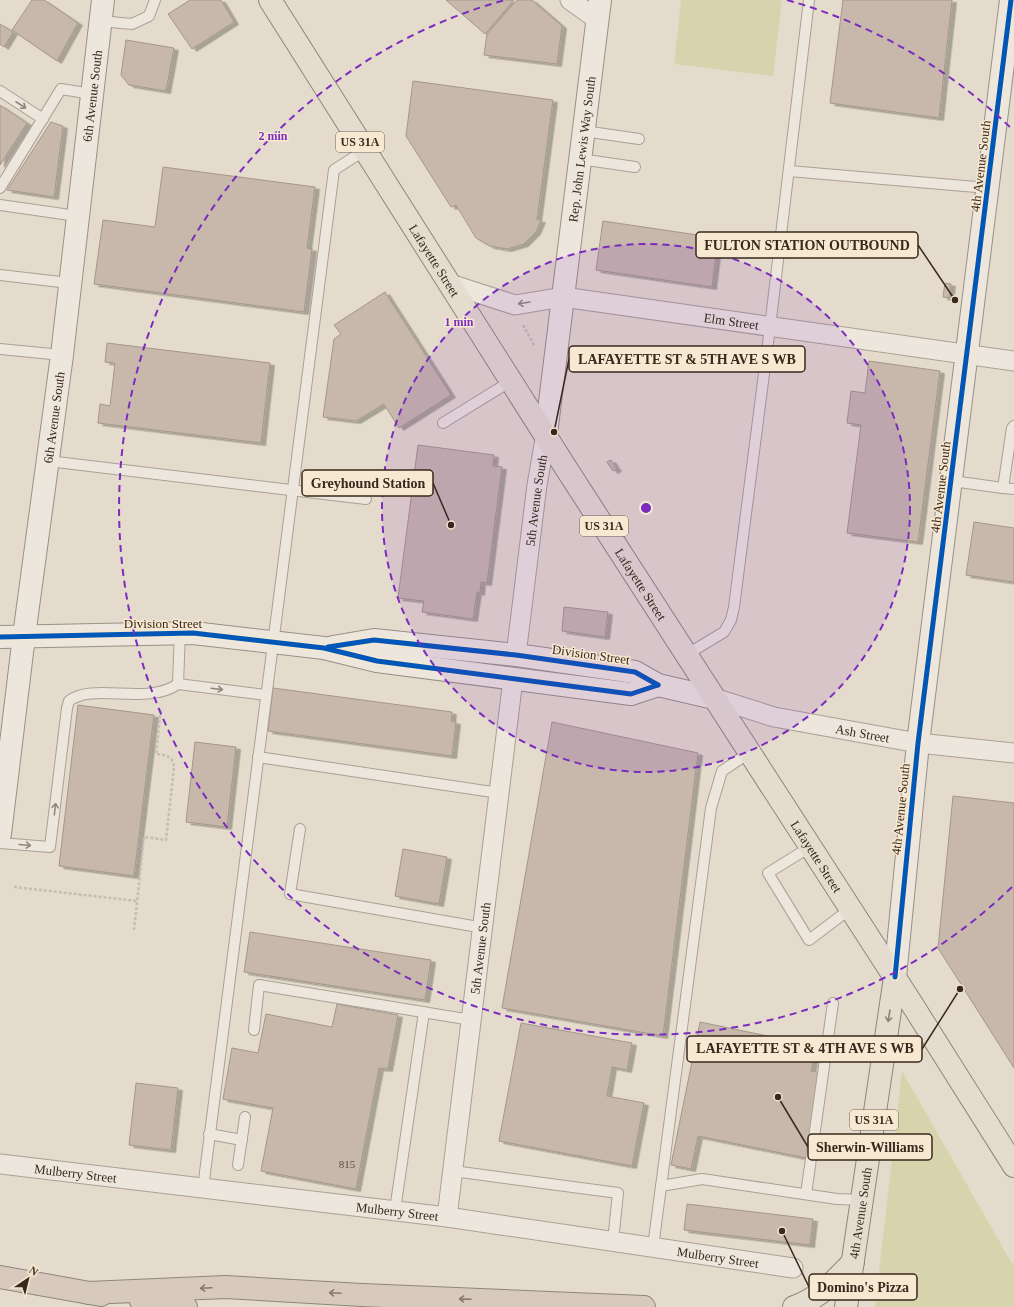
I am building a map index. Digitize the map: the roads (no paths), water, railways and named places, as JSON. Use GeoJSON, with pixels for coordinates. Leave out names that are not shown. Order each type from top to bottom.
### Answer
{"type":"FeatureCollection","features":[{"type":"Feature","properties":{"kind":"highway"},"geometry":{"type":"LineString","coordinates":[[2,1278],[88,1293],[186,1307]]}},
{"type":"Feature","properties":{"kind":"highway"},"geometry":{"type":"LineString","coordinates":[[88,1293],[226,1287],[644,1307]]}},
{"type":"Feature","properties":{"kind":"main road","name":"Lafayette Street"},"geometry":{"type":"LineString","coordinates":[[270,0],[511,381],[1014,1166]]}},
{"type":"Feature","properties":{"kind":"main road","name":"4th Avenue South"},"geometry":{"type":"LineString","coordinates":[[846,1307],[894,977]]}},
{"type":"Feature","properties":{"kind":"main road"},"geometry":{"type":"LineString","coordinates":[[794,1307],[808,1302],[825,1291],[853,1262]]}},
{"type":"Feature","properties":{"kind":"street"},"geometry":{"type":"LineString","coordinates":[[570,0],[599,10]]}},
{"type":"Feature","properties":{"kind":"street","name":"4th Avenue South"},"geometry":{"type":"LineString","coordinates":[[894,977],[918,743],[968,355],[1011,0]]}},
{"type":"Feature","properties":{"kind":"street","name":"6th Avenue South"},"geometry":{"type":"LineString","coordinates":[[0,834],[24,636],[62,356],[69,283],[102,10]]}},
{"type":"Feature","properties":{"kind":"street","name":"Rep. John Lewis Way South"},"geometry":{"type":"LineString","coordinates":[[563,298],[599,10]]}},
{"type":"Feature","properties":{"kind":"street","name":"Elm Street"},"geometry":{"type":"LineString","coordinates":[[450,284],[515,305],[563,298],[1014,362]]}},
{"type":"Feature","properties":{"kind":"street","name":"5th Avenue South"},"geometry":{"type":"LineString","coordinates":[[516,655],[537,485],[546,434],[563,298]]}},
{"type":"Feature","properties":{"kind":"street","name":"Division Street"},"geometry":{"type":"LineString","coordinates":[[0,637],[180,632],[324,648],[377,661],[513,680],[631,694],[658,685]]}},
{"type":"Feature","properties":{"kind":"street","name":"Division Street"},"geometry":{"type":"LineString","coordinates":[[324,648],[374,640],[516,655],[635,672],[658,685],[714,698]]}},
{"type":"Feature","properties":{"kind":"street","name":"5th Avenue South"},"geometry":{"type":"LineString","coordinates":[[447,1216],[484,928],[513,680]]}},
{"type":"Feature","properties":{"kind":"street","name":"Ash Street"},"geometry":{"type":"LineString","coordinates":[[714,698],[774,717],[918,743],[1014,753]]}},
{"type":"Feature","properties":{"kind":"street","name":"Mulberry Street"},"geometry":{"type":"LineString","coordinates":[[0,1164],[447,1216],[793,1268]]}},
{"type":"Feature","properties":{"kind":"lane"},"geometry":{"type":"LineString","coordinates":[[102,10],[132,24],[149,16],[154,0]]}},
{"type":"Feature","properties":{"kind":"lane"},"geometry":{"type":"LineString","coordinates":[[686,655],[724,632],[731,620],[770,327],[809,0]]}},
{"type":"Feature","properties":{"kind":"lane"},"geometry":{"type":"LineString","coordinates":[[0,188],[61,89],[92,94]]}},
{"type":"Feature","properties":{"kind":"lane"},"geometry":{"type":"LineString","coordinates":[[0,91],[43,119]]}},
{"type":"Feature","properties":{"kind":"lane"},"geometry":{"type":"LineString","coordinates":[[584,131],[639,139]]}},
{"type":"Feature","properties":{"kind":"lane"},"geometry":{"type":"LineString","coordinates":[[203,1188],[334,170],[365,150]]}},
{"type":"Feature","properties":{"kind":"lane"},"geometry":{"type":"LineString","coordinates":[[580,159],[635,167]]}},
{"type":"Feature","properties":{"kind":"lane"},"geometry":{"type":"LineString","coordinates":[[789,170],[988,188]]}},
{"type":"Feature","properties":{"kind":"lane"},"geometry":{"type":"LineString","coordinates":[[0,204],[78,216]]}},
{"type":"Feature","properties":{"kind":"lane"},"geometry":{"type":"LineString","coordinates":[[0,275],[69,283]]}},
{"type":"Feature","properties":{"kind":"lane"},"geometry":{"type":"LineString","coordinates":[[0,349],[62,356]]}},
{"type":"Feature","properties":{"kind":"lane"},"geometry":{"type":"LineString","coordinates":[[443,423],[511,381]]}},
{"type":"Feature","properties":{"kind":"lane"},"geometry":{"type":"LineString","coordinates":[[1003,488],[1012,428],[1014,426]]}},
{"type":"Feature","properties":{"kind":"lane"},"geometry":{"type":"LineString","coordinates":[[48,460],[366,499]]}},
{"type":"Feature","properties":{"kind":"lane"},"geometry":{"type":"LineString","coordinates":[[952,481],[1014,489]]}},
{"type":"Feature","properties":{"kind":"lane"},"geometry":{"type":"LineString","coordinates":[[178,684],[180,632]]}},
{"type":"Feature","properties":{"kind":"lane"},"geometry":{"type":"LineString","coordinates":[[0,843],[50,848],[69,701],[82,695],[153,694],[163,692],[178,684],[266,695]]}},
{"type":"Feature","properties":{"kind":"lane"},"geometry":{"type":"LineString","coordinates":[[653,1247],[711,808],[722,771],[749,753]]}},
{"type":"Feature","properties":{"kind":"lane"},"geometry":{"type":"LineString","coordinates":[[258,757],[499,793]]}},
{"type":"Feature","properties":{"kind":"lane"},"geometry":{"type":"LineString","coordinates":[[300,829],[290,894],[484,928]]}},
{"type":"Feature","properties":{"kind":"lane"},"geometry":{"type":"LineString","coordinates":[[810,847],[768,873],[808,940],[850,909]]}},
{"type":"Feature","properties":{"kind":"lane"},"geometry":{"type":"LineString","coordinates":[[254,1030],[259,985],[471,1020]]}},
{"type":"Feature","properties":{"kind":"lane"},"geometry":{"type":"LineString","coordinates":[[806,1194],[833,1003]]}},
{"type":"Feature","properties":{"kind":"lane"},"geometry":{"type":"LineString","coordinates":[[395,1210],[424,1012]]}},
{"type":"Feature","properties":{"kind":"lane"},"geometry":{"type":"LineString","coordinates":[[238,1165],[245,1117]]}},
{"type":"Feature","properties":{"kind":"lane"},"geometry":{"type":"LineString","coordinates":[[209,1134],[242,1140]]}},
{"type":"Feature","properties":{"kind":"lane"},"geometry":{"type":"LineString","coordinates":[[453,1170],[618,1192],[612,1241]]}},
{"type":"Feature","properties":{"kind":"lane"},"geometry":{"type":"LineString","coordinates":[[661,1186],[702,1179],[806,1194],[862,1200]]}},
{"type":"Feature","properties":{"kind":"place","name":"FULTON STATION OUTBOUND"},"geometry":{"type":"Point","coordinates":[955,300]}},
{"type":"Feature","properties":{"kind":"place","name":"LAFAYETTE ST & 5TH AVE S WB"},"geometry":{"type":"Point","coordinates":[554,432]}},
{"type":"Feature","properties":{"kind":"place","name":"Greyhound Station"},"geometry":{"type":"Point","coordinates":[451,525]}},
{"type":"Feature","properties":{"kind":"place","name":"LAFAYETTE ST & 4TH AVE S WB"},"geometry":{"type":"Point","coordinates":[960,989]}},
{"type":"Feature","properties":{"kind":"place","name":"Sherwin-Williams"},"geometry":{"type":"Point","coordinates":[778,1097]}},
{"type":"Feature","properties":{"kind":"place","name":"Domino's Pizza"},"geometry":{"type":"Point","coordinates":[782,1231]}}]}
